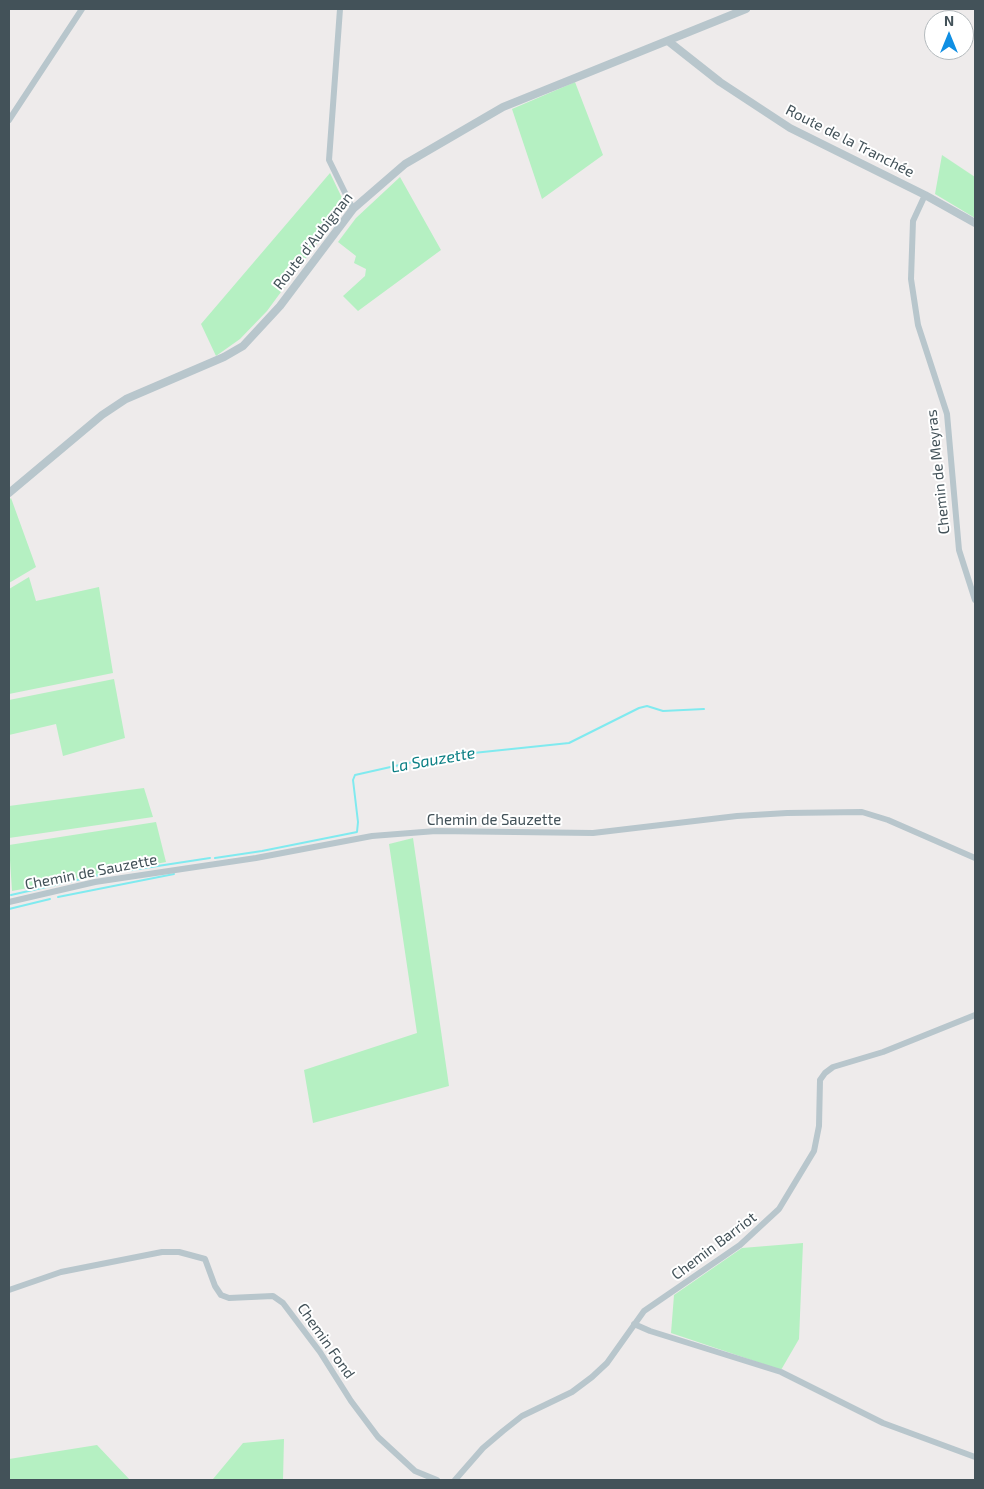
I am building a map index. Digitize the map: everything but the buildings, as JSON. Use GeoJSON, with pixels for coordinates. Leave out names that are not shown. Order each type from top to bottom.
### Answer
{"type":"FeatureCollection","features":[{"type":"Feature","properties":{"kind":"street"},"geometry":{"type":"LineString","coordinates":[[9,120],[82,9]]}},
{"type":"Feature","properties":{"kind":"street"},"geometry":{"type":"LineString","coordinates":[[340,9],[329,160],[353,209]]}},
{"type":"Feature","properties":{"kind":"street","name":"Route d'Aubignan"},"geometry":{"type":"LineString","coordinates":[[9,493],[102,415],[126,399],[224,357],[243,346],[280,306],[353,209],[405,164],[503,107],[746,9]]}},
{"type":"Feature","properties":{"kind":"street","name":"Route de la Tranchée"},"geometry":{"type":"LineString","coordinates":[[668,41],[720,82],[790,128],[925,195],[975,223]]}},
{"type":"Feature","properties":{"kind":"street","name":"Chemin de Meyras"},"geometry":{"type":"LineString","coordinates":[[925,195],[913,222],[911,279],[918,325],[947,414],[959,550],[975,600]]}},
{"type":"Feature","properties":{"kind":"street","name":"Chemin de Sauzette"},"geometry":{"type":"LineString","coordinates":[[9,902],[95,882],[256,858],[372,836],[454,831],[593,833],[737,816],[787,813],[862,812],[888,820],[975,858]]}},
{"type":"Feature","properties":{"kind":"street","name":"Chemin Barriot"},"geometry":{"type":"LineString","coordinates":[[455,1480],[483,1448],[516,1421],[572,1392],[592,1377],[607,1363],[644,1311],[740,1245],[779,1209],[814,1150],[819,1126],[820,1080],[825,1073],[833,1067],[883,1052],[975,1016]]}},
{"type":"Feature","properties":{"kind":"street","name":"Chemin Fond"},"geometry":{"type":"LineString","coordinates":[[9,1290],[61,1272],[162,1252],[179,1252],[205,1259],[215,1286],[221,1295],[230,1298],[273,1296],[283,1303],[320,1352],[351,1401],[378,1436],[398,1458],[415,1471],[438,1480]]}},
{"type":"Feature","properties":{"kind":"street"},"geometry":{"type":"LineString","coordinates":[[634,1324],[650,1331],[781,1372],[883,1423],[975,1457]]}},
{"type":"Feature","properties":{"kind":"green space"},"geometry":{"type":"Polygon","coordinates":[[[575,82],[603,155],[542,199],[512,109],[575,82]]]}},
{"type":"Feature","properties":{"kind":"green space"},"geometry":{"type":"Polygon","coordinates":[[[942,155],[975,177],[975,218],[935,194],[942,155]]]}},
{"type":"Feature","properties":{"kind":"green space"},"geometry":{"type":"Polygon","coordinates":[[[330,173],[343,200],[342,209],[267,311],[240,339],[216,356],[201,324],[330,173]]]}},
{"type":"Feature","properties":{"kind":"green space"},"geometry":{"type":"Polygon","coordinates":[[[400,177],[441,250],[358,311],[343,296],[365,276],[366,269],[354,263],[356,256],[338,242],[356,218],[400,177]]]}},
{"type":"Feature","properties":{"kind":"green space"},"geometry":{"type":"Polygon","coordinates":[[[11,498],[36,567],[9,583],[9,500],[11,498]]]}},
{"type":"Feature","properties":{"kind":"green space"},"geometry":{"type":"Polygon","coordinates":[[[29,577],[36,601],[99,587],[113,673],[9,694],[9,589],[29,577]]]}},
{"type":"Feature","properties":{"kind":"green space"},"geometry":{"type":"Polygon","coordinates":[[[114,679],[125,738],[63,756],[56,724],[9,735],[9,700],[114,679]]]}},
{"type":"Feature","properties":{"kind":"green space"},"geometry":{"type":"Polygon","coordinates":[[[144,788],[153,817],[9,838],[9,806],[144,788]]]}},
{"type":"Feature","properties":{"kind":"green space"},"geometry":{"type":"Polygon","coordinates":[[[156,822],[166,862],[12,891],[9,845],[156,822]]]}},
{"type":"Feature","properties":{"kind":"green space"},"geometry":{"type":"Polygon","coordinates":[[[413,838],[449,1086],[313,1123],[304,1070],[417,1033],[389,844],[413,838]]]}},
{"type":"Feature","properties":{"kind":"green space"},"geometry":{"type":"Polygon","coordinates":[[[803,1243],[799,1339],[781,1370],[671,1333],[674,1295],[742,1248],[803,1243]]]}},
{"type":"Feature","properties":{"kind":"green space"},"geometry":{"type":"Polygon","coordinates":[[[284,1439],[283,1480],[198,1480],[213,1479],[243,1443],[284,1439]]]}},
{"type":"Feature","properties":{"kind":"green space"},"geometry":{"type":"Polygon","coordinates":[[[97,1445],[130,1480],[9,1480],[9,1459],[97,1445]]]}},
{"type":"Feature","properties":{"kind":"waterway","name":"La Sauzette"},"geometry":{"type":"LineString","coordinates":[[215,858],[262,851],[357,832],[358,822],[353,780],[355,775],[435,757],[569,743],[639,708],[647,706],[663,711],[704,709]]}},
{"type":"Feature","properties":{"kind":"waterway"},"geometry":{"type":"LineString","coordinates":[[11,895],[99,875],[210,858]]}},
{"type":"Feature","properties":{"kind":"waterway","name":"La Sauzette"},"geometry":{"type":"LineString","coordinates":[[58,897],[174,874]]}},
{"type":"Feature","properties":{"kind":"waterway","name":"La Sauzette"},"geometry":{"type":"LineString","coordinates":[[9,909],[50,899]]}}]}
